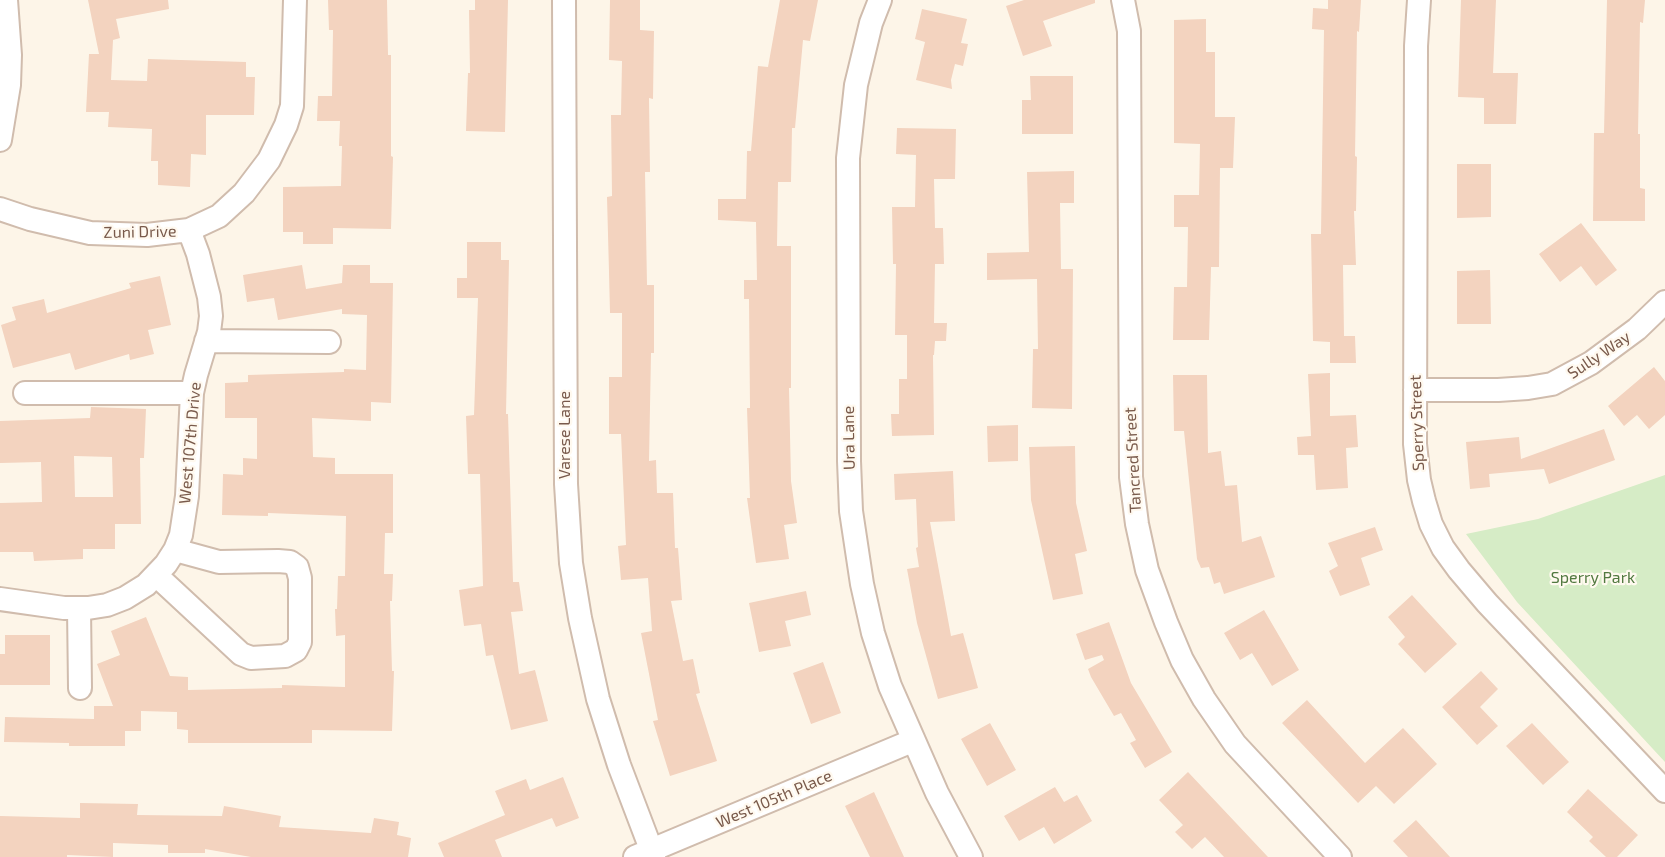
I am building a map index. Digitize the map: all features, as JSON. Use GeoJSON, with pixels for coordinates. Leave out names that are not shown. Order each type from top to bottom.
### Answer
{"type":"FeatureCollection","features":[{"type":"Feature","properties":{"kind":"street"},"geometry":{"type":"LineString","coordinates":[[0,140],[9,85],[10,55],[6,0]]}},
{"type":"Feature","properties":{"kind":"street","name":"Zuni Drive"},"geometry":{"type":"LineString","coordinates":[[0,209],[48,224],[90,233],[147,235],[189,230],[219,216],[244,194],[269,160],[286,125],[292,106],[295,0]]}},
{"type":"Feature","properties":{"kind":"street","name":"Varese Lane"},"geometry":{"type":"LineString","coordinates":[[564,0],[566,484],[571,563],[580,618],[598,699],[647,855]]}},
{"type":"Feature","properties":{"kind":"street","name":"Ura Lane"},"geometry":{"type":"LineString","coordinates":[[880,0],[871,24],[856,85],[848,158],[851,511],[862,584],[876,643],[890,686],[936,794],[971,857]]}},
{"type":"Feature","properties":{"kind":"street","name":"Tancred Street"},"geometry":{"type":"LineString","coordinates":[[1123,0],[1129,31],[1131,477],[1137,524],[1147,570],[1178,651],[1204,699],[1235,744],[1340,857]]}},
{"type":"Feature","properties":{"kind":"street","name":"Sperry Street"},"geometry":{"type":"LineString","coordinates":[[1419,0],[1416,46],[1415,444],[1419,480],[1431,524],[1443,548],[1487,603],[1665,791]]}},
{"type":"Feature","properties":{"kind":"street","name":"West 107th Drive"},"geometry":{"type":"LineString","coordinates":[[0,599],[35,606],[80,608],[107,605],[125,598],[146,585],[175,550],[181,535],[187,496],[192,393],[211,316],[209,297],[198,254],[189,230]]}},
{"type":"Feature","properties":{"kind":"street","name":"Sully Way"},"geometry":{"type":"LineString","coordinates":[[1415,390],[1498,390],[1552,384],[1591,363],[1636,329],[1665,302]]}},
{"type":"Feature","properties":{"kind":"street"},"geometry":{"type":"LineString","coordinates":[[206,341],[329,342]]}},
{"type":"Feature","properties":{"kind":"street"},"geometry":{"type":"LineString","coordinates":[[25,393],[192,393]]}},
{"type":"Feature","properties":{"kind":"street"},"geometry":{"type":"LineString","coordinates":[[156,575],[241,654],[251,658],[285,656],[296,650],[300,642],[300,578],[297,567],[290,562],[278,561],[219,562],[175,550]]}},
{"type":"Feature","properties":{"kind":"street"},"geometry":{"type":"LineString","coordinates":[[80,608],[80,688]]}},
{"type":"Feature","properties":{"kind":"street","name":"West 105th Place"},"geometry":{"type":"LineString","coordinates":[[647,855],[912,741]]}},
{"type":"Feature","properties":{"kind":"green space","name":"Sperry Park"},"geometry":{"type":"Polygon","coordinates":[[[1665,475],[1665,762],[1517,602],[1466,534],[1538,519],[1665,475]]]}},
{"type":"Feature","properties":{"kind":"building"},"geometry":{"type":"Polygon","coordinates":[[[88,0],[168,0],[169,9],[116,19],[120,38],[113,40],[111,80],[147,81],[148,59],[246,62],[246,77],[255,77],[254,115],[206,115],[206,155],[191,154],[190,187],[158,185],[158,161],[151,161],[152,129],[108,127],[109,112],[86,112],[89,54],[99,54],[88,0]]]}},
{"type":"Feature","properties":{"kind":"building"},"geometry":{"type":"Polygon","coordinates":[[[328,0],[387,0],[388,55],[391,55],[391,156],[393,157],[391,229],[333,228],[333,244],[303,244],[303,232],[283,232],[283,187],[341,186],[340,121],[317,121],[318,96],[332,96],[333,30],[329,30],[328,0]]]}},
{"type":"Feature","properties":{"kind":"building"},"geometry":{"type":"Polygon","coordinates":[[[475,0],[508,0],[505,132],[466,131],[468,73],[470,73],[469,10],[475,10],[475,0]]]}},
{"type":"Feature","properties":{"kind":"building"},"geometry":{"type":"Polygon","coordinates":[[[610,0],[640,0],[640,30],[654,31],[653,99],[649,98],[650,172],[645,172],[647,285],[654,285],[654,353],[651,353],[649,461],[656,460],[657,493],[673,493],[675,548],[678,548],[682,600],[671,601],[683,661],[693,659],[700,693],[696,694],[717,761],[670,776],[653,721],[658,720],[641,633],[652,631],[648,578],[621,580],[618,546],[626,545],[621,434],[609,434],[609,377],[622,377],[622,313],[610,313],[607,197],[612,196],[611,115],[621,115],[622,61],[609,60],[610,0]]]}},
{"type":"Feature","properties":{"kind":"building"},"geometry":{"type":"Polygon","coordinates":[[[780,0],[818,0],[810,41],[803,40],[795,128],[792,128],[791,182],[778,182],[777,246],[791,246],[791,388],[789,388],[791,481],[797,523],[784,525],[789,559],[756,563],[747,498],[750,498],[747,408],[750,408],[749,299],[744,299],[744,280],[757,280],[756,222],[718,220],[718,199],[746,199],[747,151],[751,151],[758,66],[768,67],[780,0]]]}},
{"type":"Feature","properties":{"kind":"building"},"geometry":{"type":"Polygon","coordinates":[[[1024,0],[1095,0],[1095,3],[1043,21],[1052,46],[1023,56],[1006,6],[1024,0]]]}},
{"type":"Feature","properties":{"kind":"building"},"geometry":{"type":"Polygon","coordinates":[[[1328,0],[1361,0],[1359,32],[1357,31],[1355,156],[1357,157],[1356,211],[1354,211],[1356,265],[1343,265],[1344,336],[1355,336],[1356,363],[1330,363],[1330,342],[1313,341],[1311,234],[1321,234],[1324,30],[1312,29],[1313,8],[1328,9],[1328,0]]]}},
{"type":"Feature","properties":{"kind":"building"},"geometry":{"type":"Polygon","coordinates":[[[1461,0],[1496,0],[1493,73],[1518,73],[1516,124],[1484,124],[1484,98],[1458,97],[1461,0]]]}},
{"type":"Feature","properties":{"kind":"building"},"geometry":{"type":"Polygon","coordinates":[[[1607,0],[1645,0],[1643,23],[1640,22],[1638,134],[1640,134],[1640,188],[1645,189],[1645,221],[1593,221],[1594,133],[1604,133],[1607,0]]]}},
{"type":"Feature","properties":{"kind":"building"},"geometry":{"type":"Polygon","coordinates":[[[922,9],[967,19],[961,43],[968,44],[963,66],[955,64],[951,80],[952,89],[916,80],[925,42],[915,39],[922,9]]]}},
{"type":"Feature","properties":{"kind":"building"},"geometry":{"type":"Polygon","coordinates":[[[1206,19],[1206,52],[1215,52],[1215,117],[1235,117],[1233,168],[1220,168],[1219,267],[1211,267],[1209,340],[1173,340],[1174,287],[1187,287],[1188,227],[1174,227],[1174,195],[1199,195],[1200,144],[1174,143],[1174,20],[1206,19]]]}},
{"type":"Feature","properties":{"kind":"building"},"geometry":{"type":"Polygon","coordinates":[[[1030,76],[1073,76],[1073,134],[1022,134],[1022,100],[1031,100],[1030,76]]]}},
{"type":"Feature","properties":{"kind":"building"},"geometry":{"type":"Polygon","coordinates":[[[897,128],[956,129],[955,179],[934,179],[935,228],[943,228],[944,264],[935,264],[934,323],[947,323],[946,341],[935,341],[933,355],[934,435],[892,436],[891,414],[899,414],[899,379],[907,379],[907,335],[895,335],[896,264],[893,264],[892,207],[915,207],[916,155],[896,154],[897,128]]]}},
{"type":"Feature","properties":{"kind":"building"},"geometry":{"type":"Polygon","coordinates":[[[1457,164],[1491,164],[1491,217],[1457,218],[1457,164]]]}},
{"type":"Feature","properties":{"kind":"building"},"geometry":{"type":"Polygon","coordinates":[[[1074,171],[1074,203],[1060,203],[1061,269],[1073,269],[1072,409],[1032,408],[1033,349],[1038,349],[1037,279],[987,280],[987,253],[1029,252],[1027,172],[1074,171]]]}},
{"type":"Feature","properties":{"kind":"building"},"geometry":{"type":"Polygon","coordinates":[[[1581,223],[1617,270],[1596,286],[1581,266],[1560,282],[1539,254],[1581,223]]]}},
{"type":"Feature","properties":{"kind":"building"},"geometry":{"type":"Polygon","coordinates":[[[467,242],[501,242],[501,260],[509,260],[506,414],[508,414],[513,582],[519,582],[523,611],[511,612],[519,674],[535,670],[548,721],[511,730],[493,655],[486,656],[481,624],[464,626],[459,590],[483,586],[480,474],[468,474],[466,416],[474,415],[478,298],[457,298],[457,278],[467,278],[467,242]]]}},
{"type":"Feature","properties":{"kind":"building"},"geometry":{"type":"Polygon","coordinates":[[[302,265],[306,289],[342,283],[343,265],[370,265],[370,283],[393,283],[391,403],[371,402],[371,421],[312,418],[313,457],[335,458],[335,474],[393,474],[393,533],[385,533],[384,574],[393,574],[392,601],[390,601],[392,671],[394,671],[392,731],[312,730],[312,743],[188,743],[188,730],[177,729],[177,712],[141,711],[141,731],[125,731],[125,746],[69,746],[69,743],[4,742],[5,717],[94,719],[94,706],[113,706],[97,664],[120,655],[111,631],[146,617],[170,676],[188,677],[188,690],[282,688],[282,685],[345,687],[345,635],[336,636],[335,609],[337,609],[338,576],[345,576],[346,516],[268,513],[268,516],[222,515],[223,474],[243,475],[243,458],[257,459],[257,418],[225,418],[225,383],[248,382],[248,375],[344,372],[344,369],[366,370],[367,315],[342,314],[342,309],[278,320],[274,298],[247,302],[243,275],[302,265]]]}},
{"type":"Feature","properties":{"kind":"building"},"geometry":{"type":"Polygon","coordinates":[[[1490,270],[1491,324],[1457,324],[1457,271],[1490,270]]]}},
{"type":"Feature","properties":{"kind":"building"},"geometry":{"type":"Polygon","coordinates":[[[160,276],[171,325],[148,330],[154,354],[130,360],[129,354],[75,370],[70,353],[13,368],[1,325],[16,320],[12,307],[44,299],[47,313],[131,288],[129,283],[160,276]]]}},
{"type":"Feature","properties":{"kind":"building"},"geometry":{"type":"Polygon","coordinates":[[[1654,367],[1665,381],[1665,415],[1649,429],[1637,415],[1624,426],[1608,406],[1654,367]]]}},
{"type":"Feature","properties":{"kind":"building"},"geometry":{"type":"Polygon","coordinates":[[[1330,373],[1330,416],[1356,415],[1358,447],[1346,448],[1348,488],[1316,490],[1314,455],[1298,455],[1297,437],[1311,436],[1308,374],[1330,373]]]}},
{"type":"Feature","properties":{"kind":"building"},"geometry":{"type":"Polygon","coordinates":[[[1173,375],[1207,375],[1208,453],[1221,451],[1225,486],[1237,485],[1242,542],[1261,536],[1275,577],[1224,594],[1220,582],[1214,584],[1209,567],[1201,568],[1197,559],[1184,431],[1174,431],[1173,375]]]}},
{"type":"Feature","properties":{"kind":"building"},"geometry":{"type":"Polygon","coordinates":[[[91,407],[146,409],[144,458],[140,458],[141,524],[115,524],[115,549],[83,549],[83,559],[34,561],[33,552],[0,552],[0,503],[42,502],[41,462],[0,463],[0,421],[90,418],[91,407]],[[74,456],[75,497],[113,497],[112,457],[74,456]]]}},
{"type":"Feature","properties":{"kind":"building"},"geometry":{"type":"Polygon","coordinates":[[[1018,425],[1018,461],[988,462],[987,426],[1018,425]]]}},
{"type":"Feature","properties":{"kind":"building"},"geometry":{"type":"Polygon","coordinates":[[[1604,429],[1615,460],[1549,484],[1544,469],[1489,474],[1490,487],[1470,489],[1466,442],[1519,437],[1521,459],[1604,429]]]}},
{"type":"Feature","properties":{"kind":"building"},"geometry":{"type":"Polygon","coordinates":[[[1075,446],[1076,503],[1087,551],[1075,554],[1083,594],[1053,600],[1031,500],[1029,447],[1075,446]]]}},
{"type":"Feature","properties":{"kind":"building"},"geometry":{"type":"Polygon","coordinates":[[[953,471],[955,521],[930,522],[951,636],[963,633],[978,688],[938,699],[917,623],[907,569],[919,567],[916,548],[918,547],[916,499],[895,500],[894,474],[953,471]]]}},
{"type":"Feature","properties":{"kind":"building"},"geometry":{"type":"Polygon","coordinates":[[[1375,527],[1383,550],[1361,558],[1370,585],[1340,596],[1329,571],[1338,566],[1328,543],[1375,527]]]}},
{"type":"Feature","properties":{"kind":"building"},"geometry":{"type":"Polygon","coordinates":[[[806,591],[811,615],[785,621],[791,646],[759,652],[749,603],[806,591]]]}},
{"type":"Feature","properties":{"kind":"building"},"geometry":{"type":"Polygon","coordinates":[[[1412,595],[1457,644],[1425,673],[1398,644],[1405,637],[1388,617],[1412,595]]]}},
{"type":"Feature","properties":{"kind":"building"},"geometry":{"type":"Polygon","coordinates":[[[1264,610],[1299,670],[1272,686],[1252,653],[1240,660],[1224,633],[1264,610]]]}},
{"type":"Feature","properties":{"kind":"building"},"geometry":{"type":"Polygon","coordinates":[[[1109,622],[1131,683],[1172,752],[1145,768],[1130,743],[1136,740],[1121,713],[1114,716],[1091,677],[1088,669],[1104,660],[1102,655],[1085,660],[1076,634],[1109,622]]]}},
{"type":"Feature","properties":{"kind":"building"},"geometry":{"type":"Polygon","coordinates":[[[5,635],[50,635],[50,685],[0,685],[0,654],[5,654],[5,635]]]}},
{"type":"Feature","properties":{"kind":"building"},"geometry":{"type":"Polygon","coordinates":[[[823,662],[841,713],[811,724],[793,673],[823,662]]]}},
{"type":"Feature","properties":{"kind":"building"},"geometry":{"type":"Polygon","coordinates":[[[1481,671],[1498,689],[1480,707],[1498,726],[1477,745],[1442,707],[1481,671]]]}},
{"type":"Feature","properties":{"kind":"building"},"geometry":{"type":"Polygon","coordinates":[[[1307,700],[1365,763],[1403,728],[1437,764],[1394,804],[1376,786],[1358,803],[1282,723],[1307,700]]]}},
{"type":"Feature","properties":{"kind":"building"},"geometry":{"type":"Polygon","coordinates":[[[990,723],[1016,770],[987,786],[961,739],[990,723]]]}},
{"type":"Feature","properties":{"kind":"building"},"geometry":{"type":"Polygon","coordinates":[[[1532,723],[1569,762],[1543,785],[1506,746],[1532,723]]]}},
{"type":"Feature","properties":{"kind":"building"},"geometry":{"type":"Polygon","coordinates":[[[1188,772],[1268,857],[1224,857],[1205,837],[1192,849],[1175,832],[1183,825],[1159,800],[1188,772]]]}},
{"type":"Feature","properties":{"kind":"building"},"geometry":{"type":"Polygon","coordinates":[[[563,777],[579,818],[556,827],[552,818],[495,840],[502,857],[444,857],[438,843],[505,815],[495,791],[526,779],[530,790],[563,777]]]}},
{"type":"Feature","properties":{"kind":"building"},"geometry":{"type":"Polygon","coordinates":[[[1055,787],[1064,802],[1077,795],[1092,821],[1054,844],[1044,827],[1019,841],[1004,816],[1055,787]]]}},
{"type":"Feature","properties":{"kind":"building"},"geometry":{"type":"Polygon","coordinates":[[[1588,789],[1638,835],[1617,857],[1606,857],[1589,841],[1593,837],[1567,812],[1588,789]]]}},
{"type":"Feature","properties":{"kind":"building"},"geometry":{"type":"Polygon","coordinates":[[[874,792],[904,857],[870,857],[845,806],[874,792]]]}},
{"type":"Feature","properties":{"kind":"building"},"geometry":{"type":"Polygon","coordinates":[[[80,803],[138,804],[137,815],[222,816],[224,806],[281,816],[279,827],[371,833],[374,818],[399,822],[397,835],[411,838],[408,857],[251,857],[205,849],[205,853],[168,853],[168,845],[113,843],[113,857],[67,855],[67,857],[0,857],[0,816],[80,818],[80,803]]]}},
{"type":"Feature","properties":{"kind":"building"},"geometry":{"type":"Polygon","coordinates":[[[1416,820],[1450,857],[1408,857],[1393,841],[1416,820]]]}}]}
